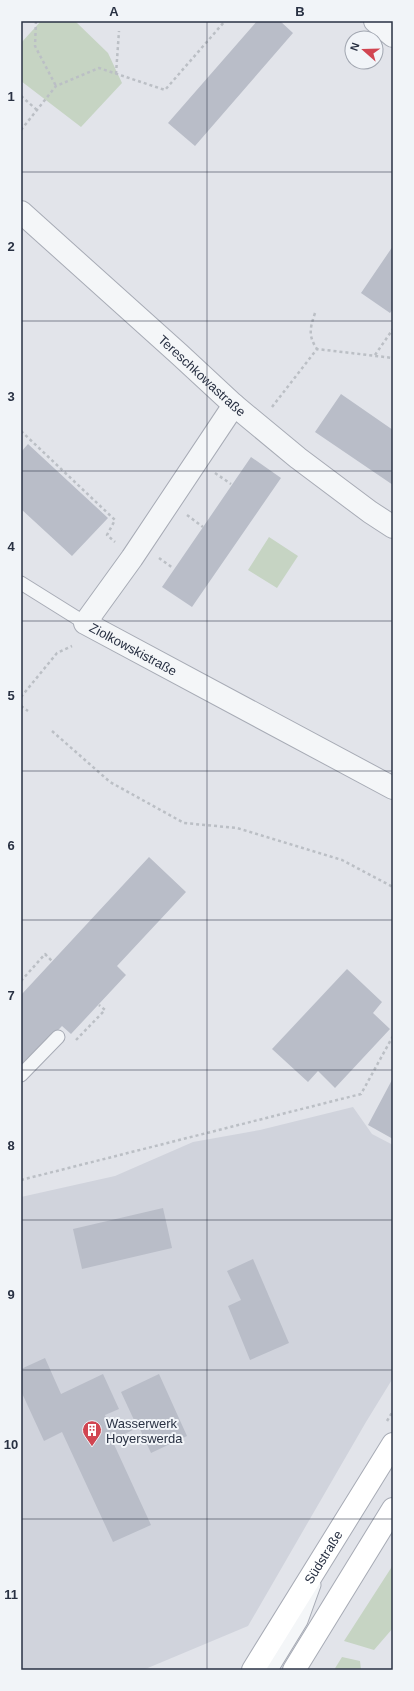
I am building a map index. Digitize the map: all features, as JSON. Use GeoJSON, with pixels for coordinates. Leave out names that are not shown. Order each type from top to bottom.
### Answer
{"type":"FeatureCollection","features":[{"type":"Feature","properties":{"kind":"main road","name":"Südstraße"},"geometry":{"type":"LineString","coordinates":[[253,1670],[393,1444]]}},
{"type":"Feature","properties":{"kind":"main road"},"geometry":{"type":"LineString","coordinates":[[294,1670],[393,1509]]}},
{"type":"Feature","properties":{"kind":"street"},"geometry":{"type":"LineString","coordinates":[[376,21],[393,36]]}},
{"type":"Feature","properties":{"kind":"street","name":"Tereschkowastraße"},"geometry":{"type":"LineString","coordinates":[[21,212],[234,405],[370,512],[393,528]]}},
{"type":"Feature","properties":{"kind":"street","name":"Ziolkowskistraße"},"geometry":{"type":"LineString","coordinates":[[234,405],[132,558],[85,623],[393,788]]}},
{"type":"Feature","properties":{"kind":"lane"},"geometry":{"type":"LineString","coordinates":[[21,583],[85,623]]}},
{"type":"Feature","properties":{"kind":"lane"},"geometry":{"type":"LineString","coordinates":[[21,1075],[58,1037]]}},
{"type":"Feature","properties":{"kind":"lane"},"geometry":{"type":"LineString","coordinates":[[270,1670],[301,1620],[312,1591],[318,1564]]}},
{"type":"Feature","properties":{"kind":"path"},"geometry":{"type":"LineString","coordinates":[[36,21],[35,46],[56,86]]}},
{"type":"Feature","properties":{"kind":"path"},"geometry":{"type":"LineString","coordinates":[[21,130],[56,86],[99,68],[165,90],[225,21]]}},
{"type":"Feature","properties":{"kind":"path"},"geometry":{"type":"LineString","coordinates":[[116,74],[119,31]]}},
{"type":"Feature","properties":{"kind":"path"},"geometry":{"type":"LineString","coordinates":[[21,96],[36,110]]}},
{"type":"Feature","properties":{"kind":"path"},"geometry":{"type":"LineString","coordinates":[[315,313],[311,326],[311,340],[317,349]]}},
{"type":"Feature","properties":{"kind":"path"},"geometry":{"type":"LineString","coordinates":[[375,355],[393,329]]}},
{"type":"Feature","properties":{"kind":"path"},"geometry":{"type":"LineString","coordinates":[[317,349],[393,358]]}},
{"type":"Feature","properties":{"kind":"path"},"geometry":{"type":"LineString","coordinates":[[259,426],[317,349]]}},
{"type":"Feature","properties":{"kind":"path"},"geometry":{"type":"LineString","coordinates":[[21,431],[115,520],[107,535],[132,558]]}},
{"type":"Feature","properties":{"kind":"path"},"geometry":{"type":"LineString","coordinates":[[182,512],[202,527]]}},
{"type":"Feature","properties":{"kind":"path"},"geometry":{"type":"LineString","coordinates":[[21,697],[57,653],[72,646]]}},
{"type":"Feature","properties":{"kind":"path"},"geometry":{"type":"LineString","coordinates":[[21,706],[28,712]]}},
{"type":"Feature","properties":{"kind":"path"},"geometry":{"type":"LineString","coordinates":[[52,731],[110,782],[184,823],[237,828],[252,832],[342,860],[393,887]]}},
{"type":"Feature","properties":{"kind":"path"},"geometry":{"type":"LineString","coordinates":[[21,981],[45,954],[52,961]]}},
{"type":"Feature","properties":{"kind":"path"},"geometry":{"type":"LineString","coordinates":[[58,1037],[69,1048],[105,1010],[99,1005]]}},
{"type":"Feature","properties":{"kind":"path"},"geometry":{"type":"LineString","coordinates":[[21,1180],[360,1094],[393,1036]]}},
{"type":"Feature","properties":{"kind":"shaded area"},"geometry":{"type":"Polygon","coordinates":[[[353,1107],[372,1134],[393,1145],[393,1378],[248,1626],[143,1670],[21,1670],[21,1197],[115,1176],[193,1142],[260,1130],[353,1107]]]}},
{"type":"Feature","properties":{"kind":"green space"},"geometry":{"type":"Polygon","coordinates":[[[41,21],[75,21],[108,53],[122,83],[81,127],[21,81],[21,43],[41,21]]]}},
{"type":"Feature","properties":{"kind":"green space"},"geometry":{"type":"Polygon","coordinates":[[[269,537],[298,556],[277,588],[248,570],[269,537]]]}},
{"type":"Feature","properties":{"kind":"green space"},"geometry":{"type":"Polygon","coordinates":[[[393,1565],[393,1628],[374,1650],[344,1641],[393,1565]]]}},
{"type":"Feature","properties":{"kind":"green space"},"geometry":{"type":"Polygon","coordinates":[[[342,1657],[360,1661],[361,1670],[334,1670],[342,1657]]]}},
{"type":"Feature","properties":{"kind":"building"},"geometry":{"type":"Polygon","coordinates":[[[257,21],[280,21],[293,33],[195,146],[168,123],[257,21]]]}},
{"type":"Feature","properties":{"kind":"building"},"geometry":{"type":"Polygon","coordinates":[[[393,246],[393,309],[390,313],[361,293],[393,246]]]}},
{"type":"Feature","properties":{"kind":"building"},"geometry":{"type":"Polygon","coordinates":[[[341,394],[393,430],[393,485],[315,432],[341,394]]]}},
{"type":"Feature","properties":{"kind":"building"},"geometry":{"type":"Polygon","coordinates":[[[28,444],[108,518],[72,556],[21,509],[21,452],[28,444]]]}},
{"type":"Feature","properties":{"kind":"building"},"geometry":{"type":"Polygon","coordinates":[[[251,457],[281,478],[192,607],[162,587],[251,457]]]}},
{"type":"Feature","properties":{"kind":"building"},"geometry":{"type":"Polygon","coordinates":[[[149,857],[186,892],[117,966],[126,975],[71,1034],[62,1026],[21,1069],[21,995],[149,857]]]}},
{"type":"Feature","properties":{"kind":"building"},"geometry":{"type":"Polygon","coordinates":[[[347,969],[382,1002],[373,1013],[390,1029],[335,1088],[318,1071],[308,1082],[272,1049],[347,969]]]}},
{"type":"Feature","properties":{"kind":"building"},"geometry":{"type":"Polygon","coordinates":[[[393,1078],[393,1139],[368,1125],[393,1078]]]}},
{"type":"Feature","properties":{"kind":"building"},"geometry":{"type":"Polygon","coordinates":[[[163,1208],[172,1248],[82,1269],[73,1229],[163,1208]]]}},
{"type":"Feature","properties":{"kind":"building"},"geometry":{"type":"Polygon","coordinates":[[[253,1259],[289,1343],[250,1360],[228,1306],[241,1300],[227,1271],[253,1259]]]}},
{"type":"Feature","properties":{"kind":"building","name":"Wasserwerk Hoyerswerda"},"geometry":{"type":"Polygon","coordinates":[[[45,1358],[61,1394],[103,1374],[119,1409],[105,1415],[112,1430],[134,1420],[121,1392],[159,1374],[187,1436],[151,1453],[139,1427],[112,1440],[151,1525],[113,1542],[62,1432],[44,1441],[21,1391],[21,1369],[45,1358]]]}},
{"type":"Feature","properties":{"kind":"place","name":"Wasserwerk Hoyerswerda"},"geometry":{"type":"Point","coordinates":[92,1447]}}]}
